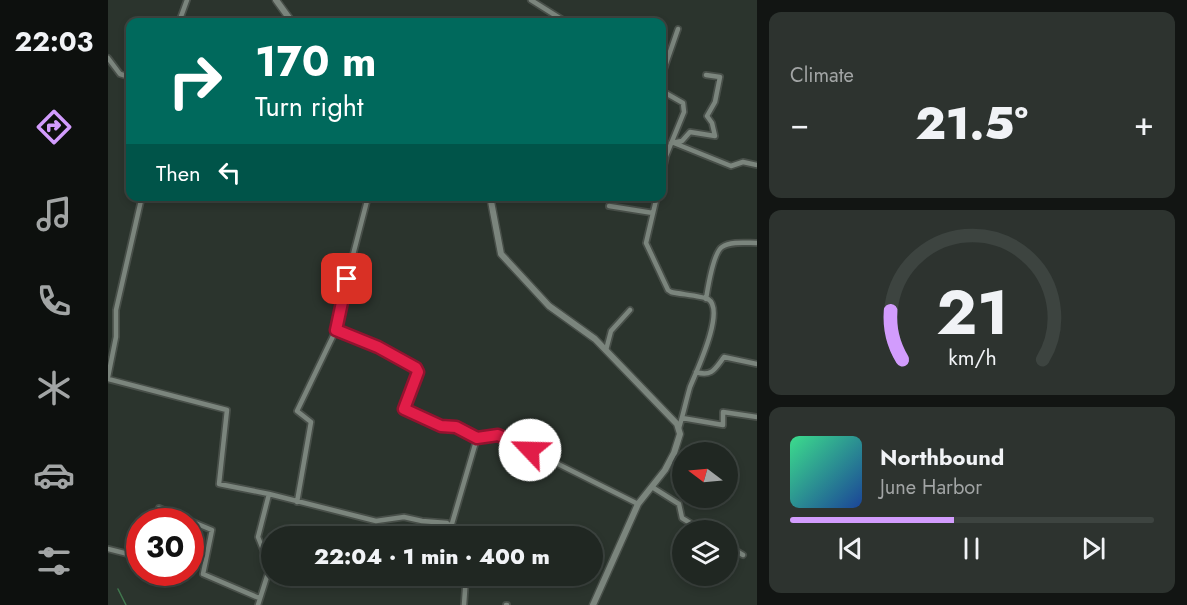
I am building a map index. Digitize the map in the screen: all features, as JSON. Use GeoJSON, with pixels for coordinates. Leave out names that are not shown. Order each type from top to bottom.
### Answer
{"type":"FeatureCollection","features":[{"type":"Feature","properties":{"kind":"street"},"geometry":{"type":"LineString","coordinates":[[180,18],[187,0]]}},
{"type":"Feature","properties":{"kind":"street"},"geometry":{"type":"LineString","coordinates":[[276,0],[289,18]]}},
{"type":"Feature","properties":{"kind":"street"},"geometry":{"type":"LineString","coordinates":[[531,0],[560,18]]}},
{"type":"Feature","properties":{"kind":"street"},"geometry":{"type":"LineString","coordinates":[[666,64],[678,29]]}},
{"type":"Feature","properties":{"kind":"street"},"geometry":{"type":"LineString","coordinates":[[108,58],[120,74],[126,76]]}},
{"type":"Feature","properties":{"kind":"street"},"geometry":{"type":"LineString","coordinates":[[671,142],[682,141],[690,132],[715,136],[712,123],[707,116],[716,102],[720,77],[706,75]]}},
{"type":"Feature","properties":{"kind":"street"},"geometry":{"type":"LineString","coordinates":[[666,94],[683,103],[684,107],[666,160]]}},
{"type":"Feature","properties":{"kind":"street"},"geometry":{"type":"LineString","coordinates":[[671,142],[732,166],[743,162],[756,165]]}},
{"type":"Feature","properties":{"kind":"street"},"geometry":{"type":"LineString","coordinates":[[141,201],[116,310],[116,338],[108,378],[226,410],[219,484],[376,521],[404,517],[447,523],[450,526]]}},
{"type":"Feature","properties":{"kind":"street"},"geometry":{"type":"LineString","coordinates":[[297,502],[311,422],[297,411],[336,330],[367,201]]}},
{"type":"Feature","properties":{"kind":"street"},"geometry":{"type":"LineString","coordinates":[[491,201],[501,254],[549,306],[595,339],[679,428]]}},
{"type":"Feature","properties":{"kind":"street"},"geometry":{"type":"LineString","coordinates":[[593,605],[638,504],[665,470],[674,453],[690,389],[710,335],[714,315],[712,304],[706,298],[671,292],[667,288],[646,243],[656,201]]}},
{"type":"Feature","properties":{"kind":"street"},"geometry":{"type":"LineString","coordinates":[[609,206],[653,213]]}},
{"type":"Feature","properties":{"kind":"street"},"geometry":{"type":"LineString","coordinates":[[706,298],[717,253],[723,246],[734,243],[756,243]]}},
{"type":"Feature","properties":{"kind":"street"},"geometry":{"type":"LineString","coordinates":[[606,350],[612,331],[630,310]]}},
{"type":"Feature","properties":{"kind":"street"},"geometry":{"type":"LineString","coordinates":[[336,330],[378,347],[416,368],[418,372],[404,409],[441,426],[456,427],[477,438],[498,435],[638,504]]}},
{"type":"Feature","properties":{"kind":"street"},"geometry":{"type":"LineString","coordinates":[[696,372],[704,375],[712,372],[724,357],[756,364]]}},
{"type":"Feature","properties":{"kind":"street"},"geometry":{"type":"LineString","coordinates":[[682,418],[723,425],[723,411],[756,417]]}},
{"type":"Feature","properties":{"kind":"street"},"geometry":{"type":"LineString","coordinates":[[451,526],[477,438]]}},
{"type":"Feature","properties":{"kind":"street"},"geometry":{"type":"LineString","coordinates":[[652,487],[678,504],[684,520]]}},
{"type":"Feature","properties":{"kind":"street"},"geometry":{"type":"LineString","coordinates":[[258,605],[270,567],[258,537],[269,494]]}},
{"type":"Feature","properties":{"kind":"street"},"geometry":{"type":"LineString","coordinates":[[204,527],[212,530],[204,569]]}},
{"type":"Feature","properties":{"kind":"street"},"geometry":{"type":"LineString","coordinates":[[108,549],[126,554]]}},
{"type":"Feature","properties":{"kind":"street"},"geometry":{"type":"LineString","coordinates":[[738,552],[743,555]]}},
{"type":"Feature","properties":{"kind":"street"},"geometry":{"type":"LineString","coordinates":[[204,574],[259,598]]}},
{"type":"Feature","properties":{"kind":"street"},"geometry":{"type":"LineString","coordinates":[[465,586],[464,604],[471,605]]}},
{"type":"Feature","properties":{"kind":"waterway"},"geometry":{"type":"LineString","coordinates":[[118,589],[126,605]]}},
{"type":"Feature","properties":{"kind":"route"},"geometry":{"type":"LineString","coordinates":[[347,279],[336,330],[378,347],[416,368],[418,372],[404,409],[441,426],[456,427],[477,438],[498,435],[530,450]]}}]}
